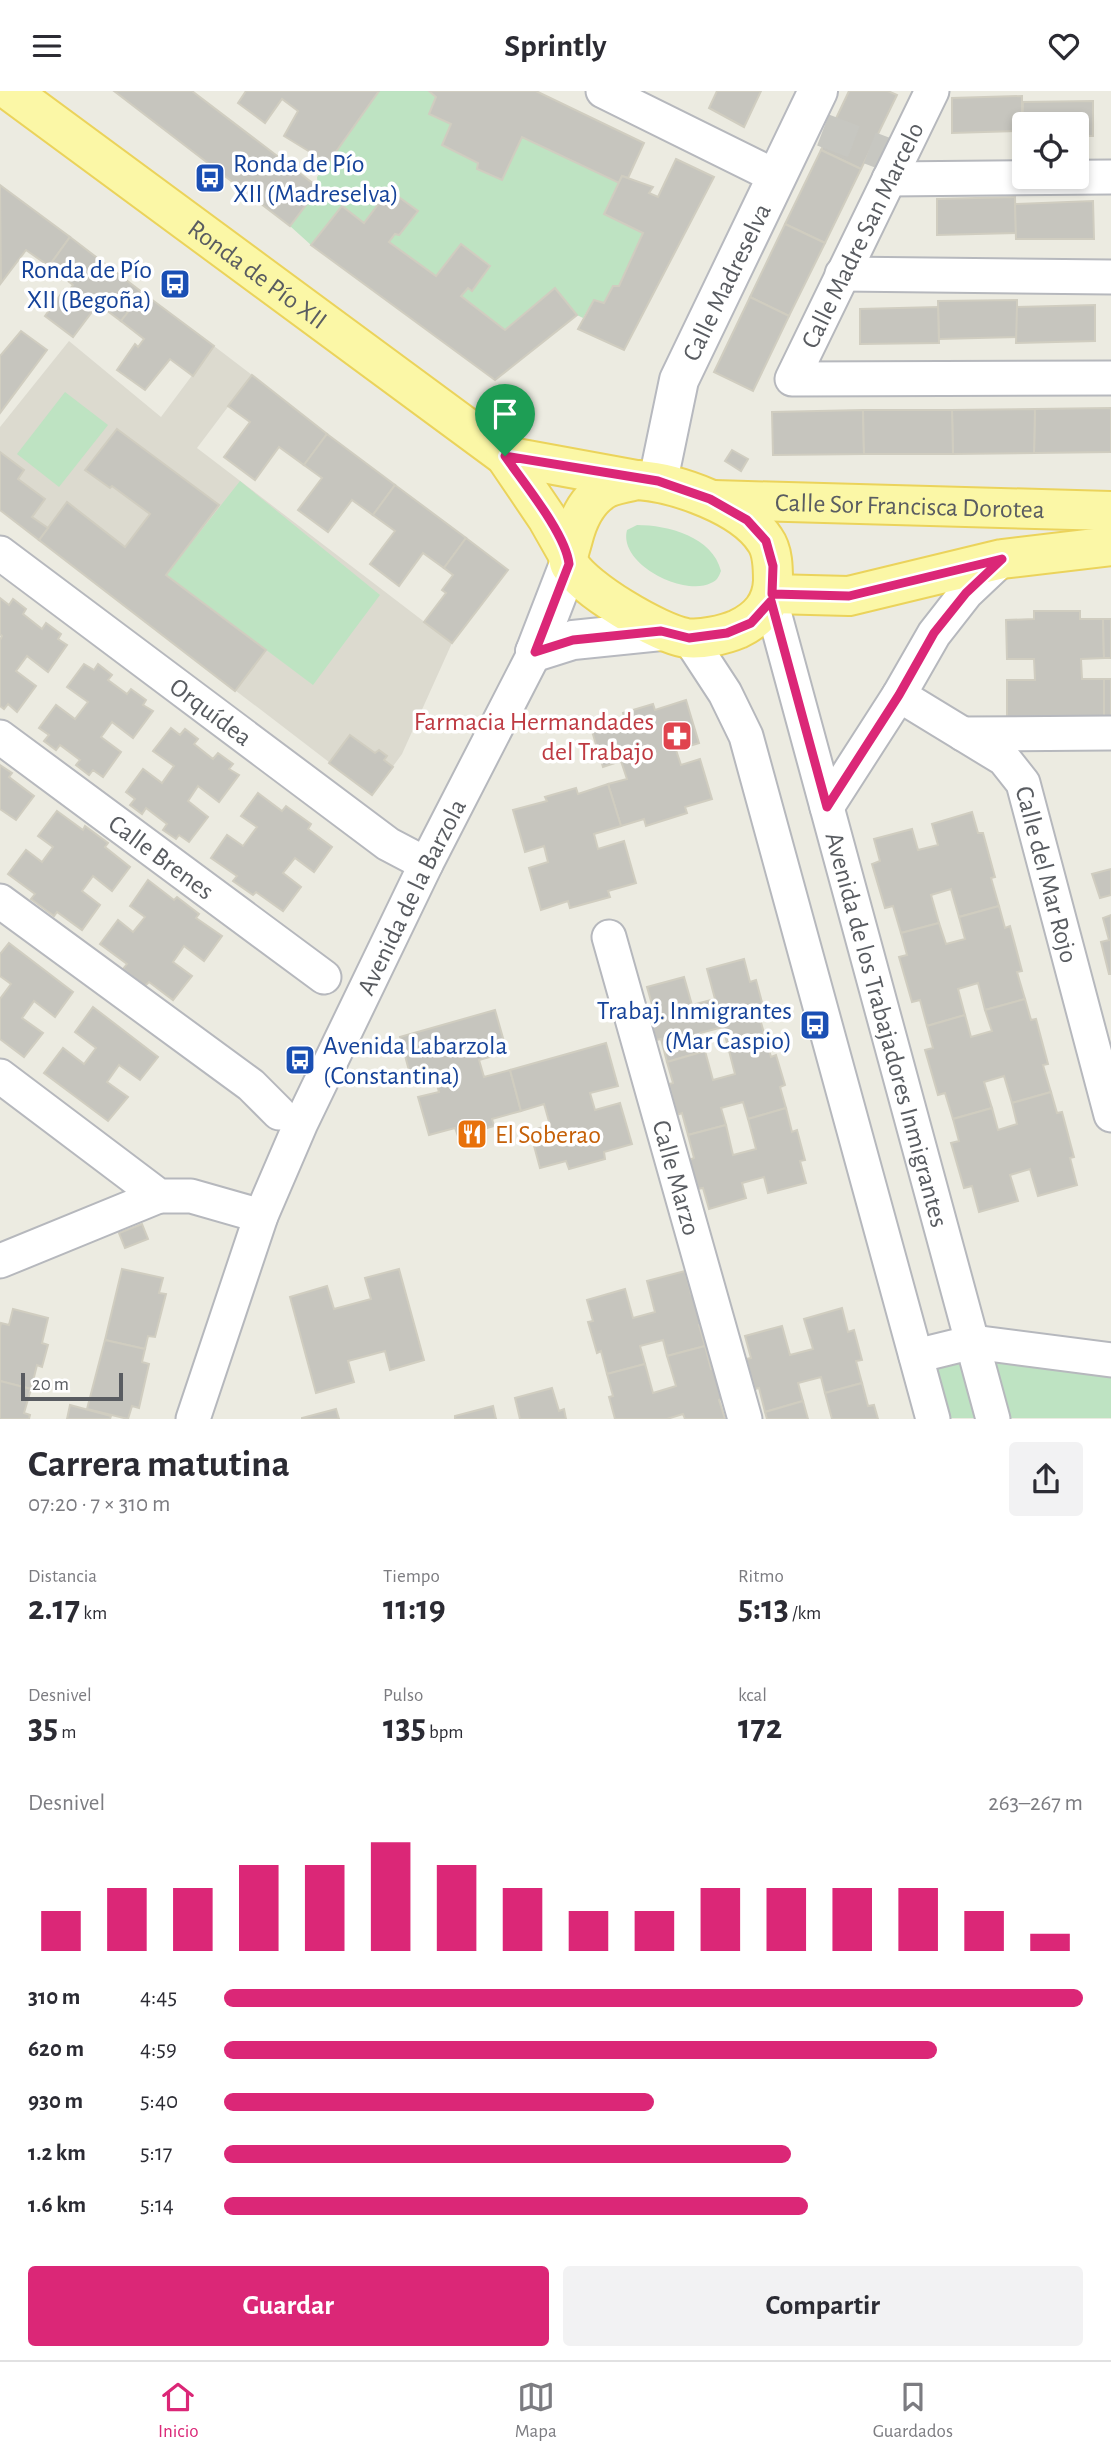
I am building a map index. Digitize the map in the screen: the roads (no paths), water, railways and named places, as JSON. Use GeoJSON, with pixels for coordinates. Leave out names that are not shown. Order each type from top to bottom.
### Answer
{"type":"FeatureCollection","features":[{"type":"Feature","properties":{"kind":"main road","name":"Ronda de Pío XII"},"geometry":{"type":"LineString","coordinates":[[10,91],[505,456],[547,518],[569,560]]}},
{"type":"Feature","properties":{"kind":"main road","name":"Ronda de Pío XII"},"geometry":{"type":"LineString","coordinates":[[505,456],[648,481]]}},
{"type":"Feature","properties":{"kind":"main road"},"geometry":{"type":"LineString","coordinates":[[648,481],[710,499],[747,520],[766,541],[773,566],[772,597],[751,623],[727,633],[675,634],[593,589],[569,560],[576,527],[591,502],[608,488],[648,481]]}},
{"type":"Feature","properties":{"kind":"main road","name":"Calle Sor Francisca Dorotea"},"geometry":{"type":"LineString","coordinates":[[710,499],[1111,511]]}},
{"type":"Feature","properties":{"kind":"main road","name":"Calle Sor Francisca Dorotea"},"geometry":{"type":"LineString","coordinates":[[772,597],[849,596],[1002,559],[1111,546]]}},
{"type":"Feature","properties":{"kind":"street","name":"Calle Madreselva"},"geometry":{"type":"LineString","coordinates":[[648,481],[679,380],[818,91]]}},
{"type":"Feature","properties":{"kind":"street","name":"Calle Madre San Marcelo"},"geometry":{"type":"LineString","coordinates":[[932,91],[792,379],[1111,378]]}},
{"type":"Feature","properties":{"kind":"street"},"geometry":{"type":"LineString","coordinates":[[615,94],[777,177]]}},
{"type":"Feature","properties":{"kind":"street"},"geometry":{"type":"LineString","coordinates":[[889,179],[1111,177]]}},
{"type":"Feature","properties":{"kind":"street"},"geometry":{"type":"LineString","coordinates":[[842,274],[1111,277]]}},
{"type":"Feature","properties":{"kind":"street","name":"Orquídea"},"geometry":{"type":"LineString","coordinates":[[0,553],[388,844],[426,865]]}},
{"type":"Feature","properties":{"kind":"street"},"geometry":{"type":"LineString","coordinates":[[827,807],[899,695],[934,633],[966,593],[1002,559]]}},
{"type":"Feature","properties":{"kind":"street","name":"Avenida de la Barzola"},"geometry":{"type":"LineString","coordinates":[[193,1419],[261,1216],[301,1123],[426,865],[535,652],[569,560]]}},
{"type":"Feature","properties":{"kind":"street","name":"Avenida de los Trabajadores Inmigrantes"},"geometry":{"type":"LineString","coordinates":[[772,597],[993,1419]]}},
{"type":"Feature","properties":{"kind":"street"},"geometry":{"type":"LineString","coordinates":[[535,652],[573,640],[675,634],[725,693],[746,736],[933,1419]]}},
{"type":"Feature","properties":{"kind":"street","name":"Calle del Mar Rojo"},"geometry":{"type":"LineString","coordinates":[[899,695],[1004,759],[1023,783],[1111,1115]]}},
{"type":"Feature","properties":{"kind":"street"},"geometry":{"type":"LineString","coordinates":[[963,734],[1111,733]]}},
{"type":"Feature","properties":{"kind":"street","name":"Calle Brenes"},"geometry":{"type":"LineString","coordinates":[[0,737],[324,977]]}},
{"type":"Feature","properties":{"kind":"street"},"geometry":{"type":"LineString","coordinates":[[0,901],[251,1085],[279,1113]]}},
{"type":"Feature","properties":{"kind":"street","name":"Calle Marzo"},"geometry":{"type":"LineString","coordinates":[[608,937],[745,1419]]}},
{"type":"Feature","properties":{"kind":"street"},"geometry":{"type":"LineString","coordinates":[[0,1076],[159,1196]]}},
{"type":"Feature","properties":{"kind":"street"},"geometry":{"type":"LineString","coordinates":[[0,1261],[159,1196],[191,1196],[261,1216]]}},
{"type":"Feature","properties":{"kind":"street"},"geometry":{"type":"LineString","coordinates":[[916,1356],[973,1342],[1111,1360]]}},
{"type":"Feature","properties":{"kind":"tunnel"},"geometry":{"type":"LineString","coordinates":[[823,130],[899,159]]}},
{"type":"Feature","properties":{"kind":"place","name":"Ronda de Pío XII (Madreselva)"},"geometry":{"type":"Point","coordinates":[210,178]}},
{"type":"Feature","properties":{"kind":"place","name":"Ronda de Pío XII (Begoña)"},"geometry":{"type":"Point","coordinates":[175,284]}},
{"type":"Feature","properties":{"kind":"place","name":"Farmacia Hermandades del Trabajo"},"geometry":{"type":"Point","coordinates":[677,736]}},
{"type":"Feature","properties":{"kind":"place","name":"Trabaj. Inmigrantes (Mar Caspio)"},"geometry":{"type":"Point","coordinates":[815,1025]}},
{"type":"Feature","properties":{"kind":"place","name":"Avenida Labarzola (Constantina)"},"geometry":{"type":"Point","coordinates":[300,1060]}},
{"type":"Feature","properties":{"kind":"place","name":"El Soberao"},"geometry":{"type":"Point","coordinates":[472,1134]}}]}
